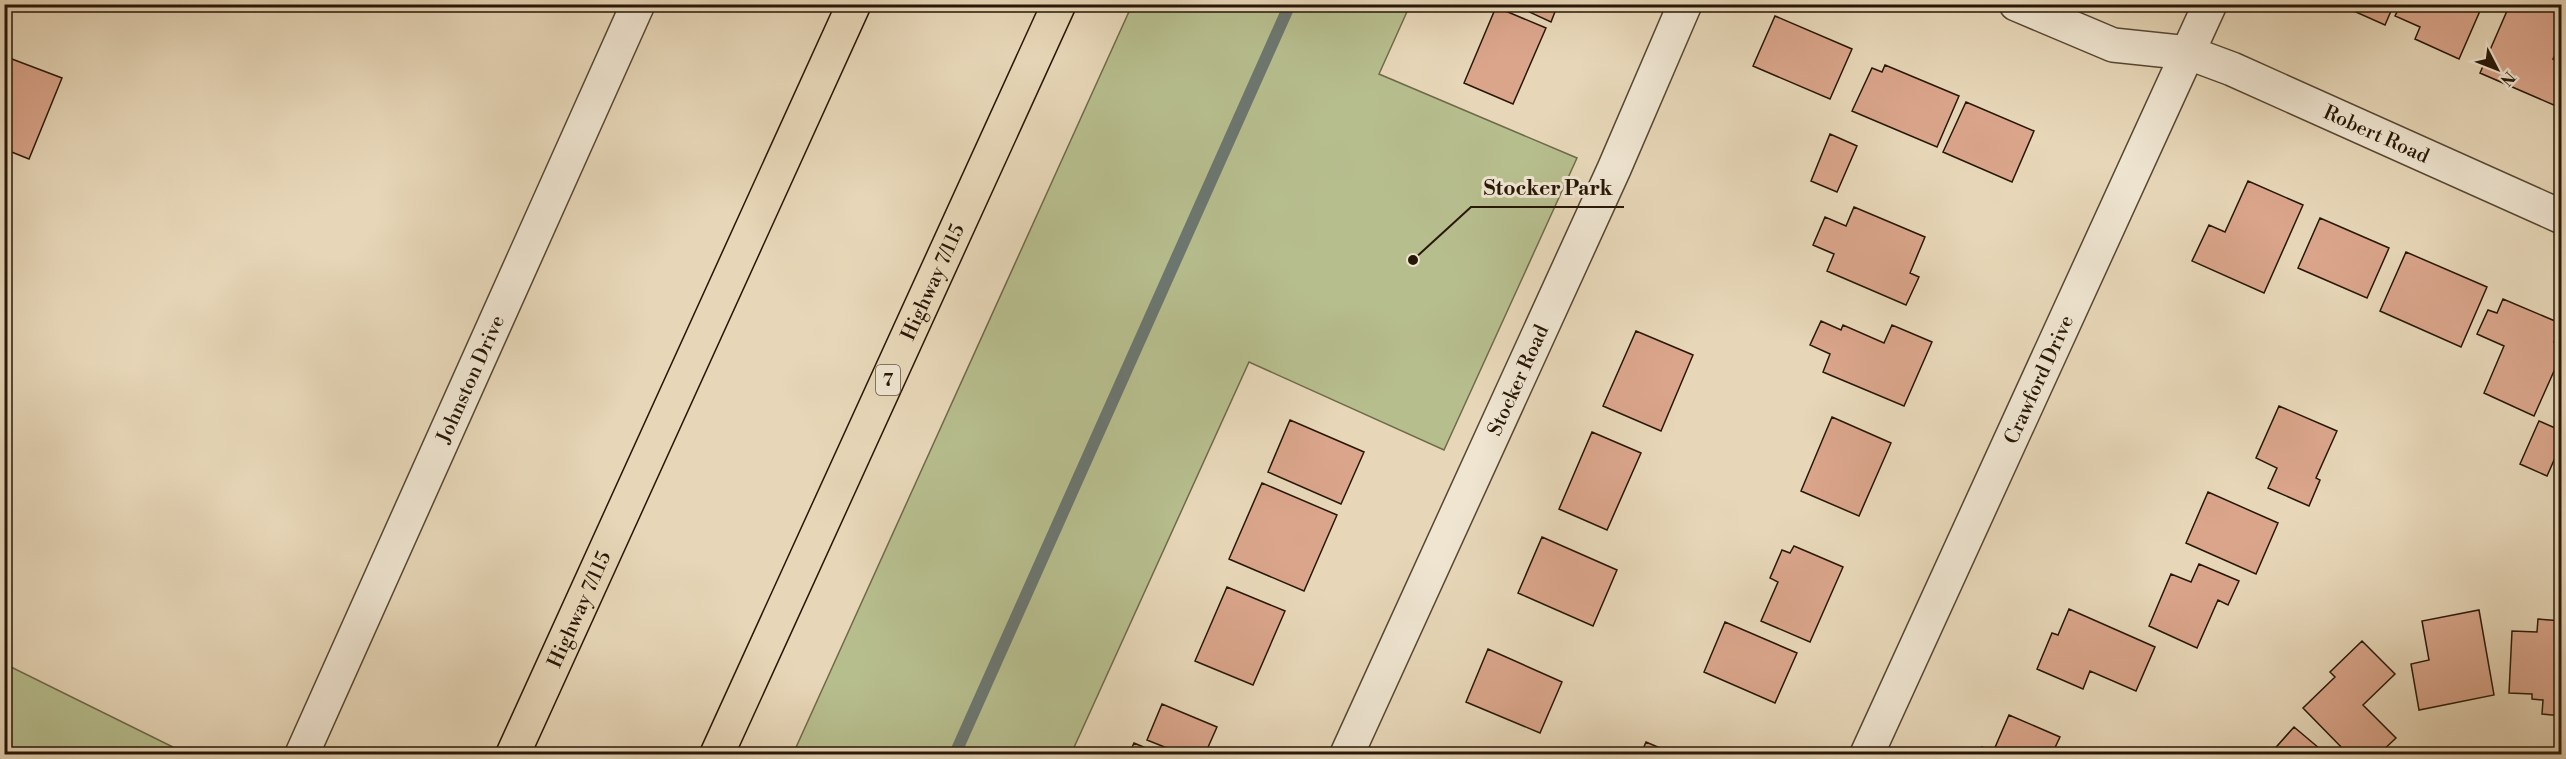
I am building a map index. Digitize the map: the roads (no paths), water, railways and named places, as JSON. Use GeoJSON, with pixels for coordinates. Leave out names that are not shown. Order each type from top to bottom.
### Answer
{"type":"FeatureCollection","features":[{"type":"Feature","properties":{"kind":"highway","name":"Highway 7/115"},"geometry":{"type":"LineString","coordinates":[[513,754],[854,4]]}},
{"type":"Feature","properties":{"kind":"highway","name":"Highway 7/115"},"geometry":{"type":"LineString","coordinates":[[717,754],[1059,4]]}},
{"type":"Feature","properties":{"kind":"street","name":"Johnston Drive"},"geometry":{"type":"LineString","coordinates":[[302,754],[638,4]]}},
{"type":"Feature","properties":{"kind":"street","name":"Stocker Road"},"geometry":{"type":"LineString","coordinates":[[1347,754],[1614,169],[1685,4]]}},
{"type":"Feature","properties":{"kind":"street"},"geometry":{"type":"LineString","coordinates":[[2016,4],[2113,45],[2189,53]]}},
{"type":"Feature","properties":{"kind":"street","name":"Crawford Drive"},"geometry":{"type":"LineString","coordinates":[[1868,754],[2210,4]]}},
{"type":"Feature","properties":{"kind":"street","name":"Robert Road"},"geometry":{"type":"LineString","coordinates":[[2189,53],[2232,69],[2562,217]]}},
{"type":"Feature","properties":{"kind":"waterway"},"geometry":{"type":"LineString","coordinates":[[955,754],[1290,4]]}},
{"type":"Feature","properties":{"kind":"place","name":"Stocker Park"},"geometry":{"type":"Point","coordinates":[1413,260]}}]}
